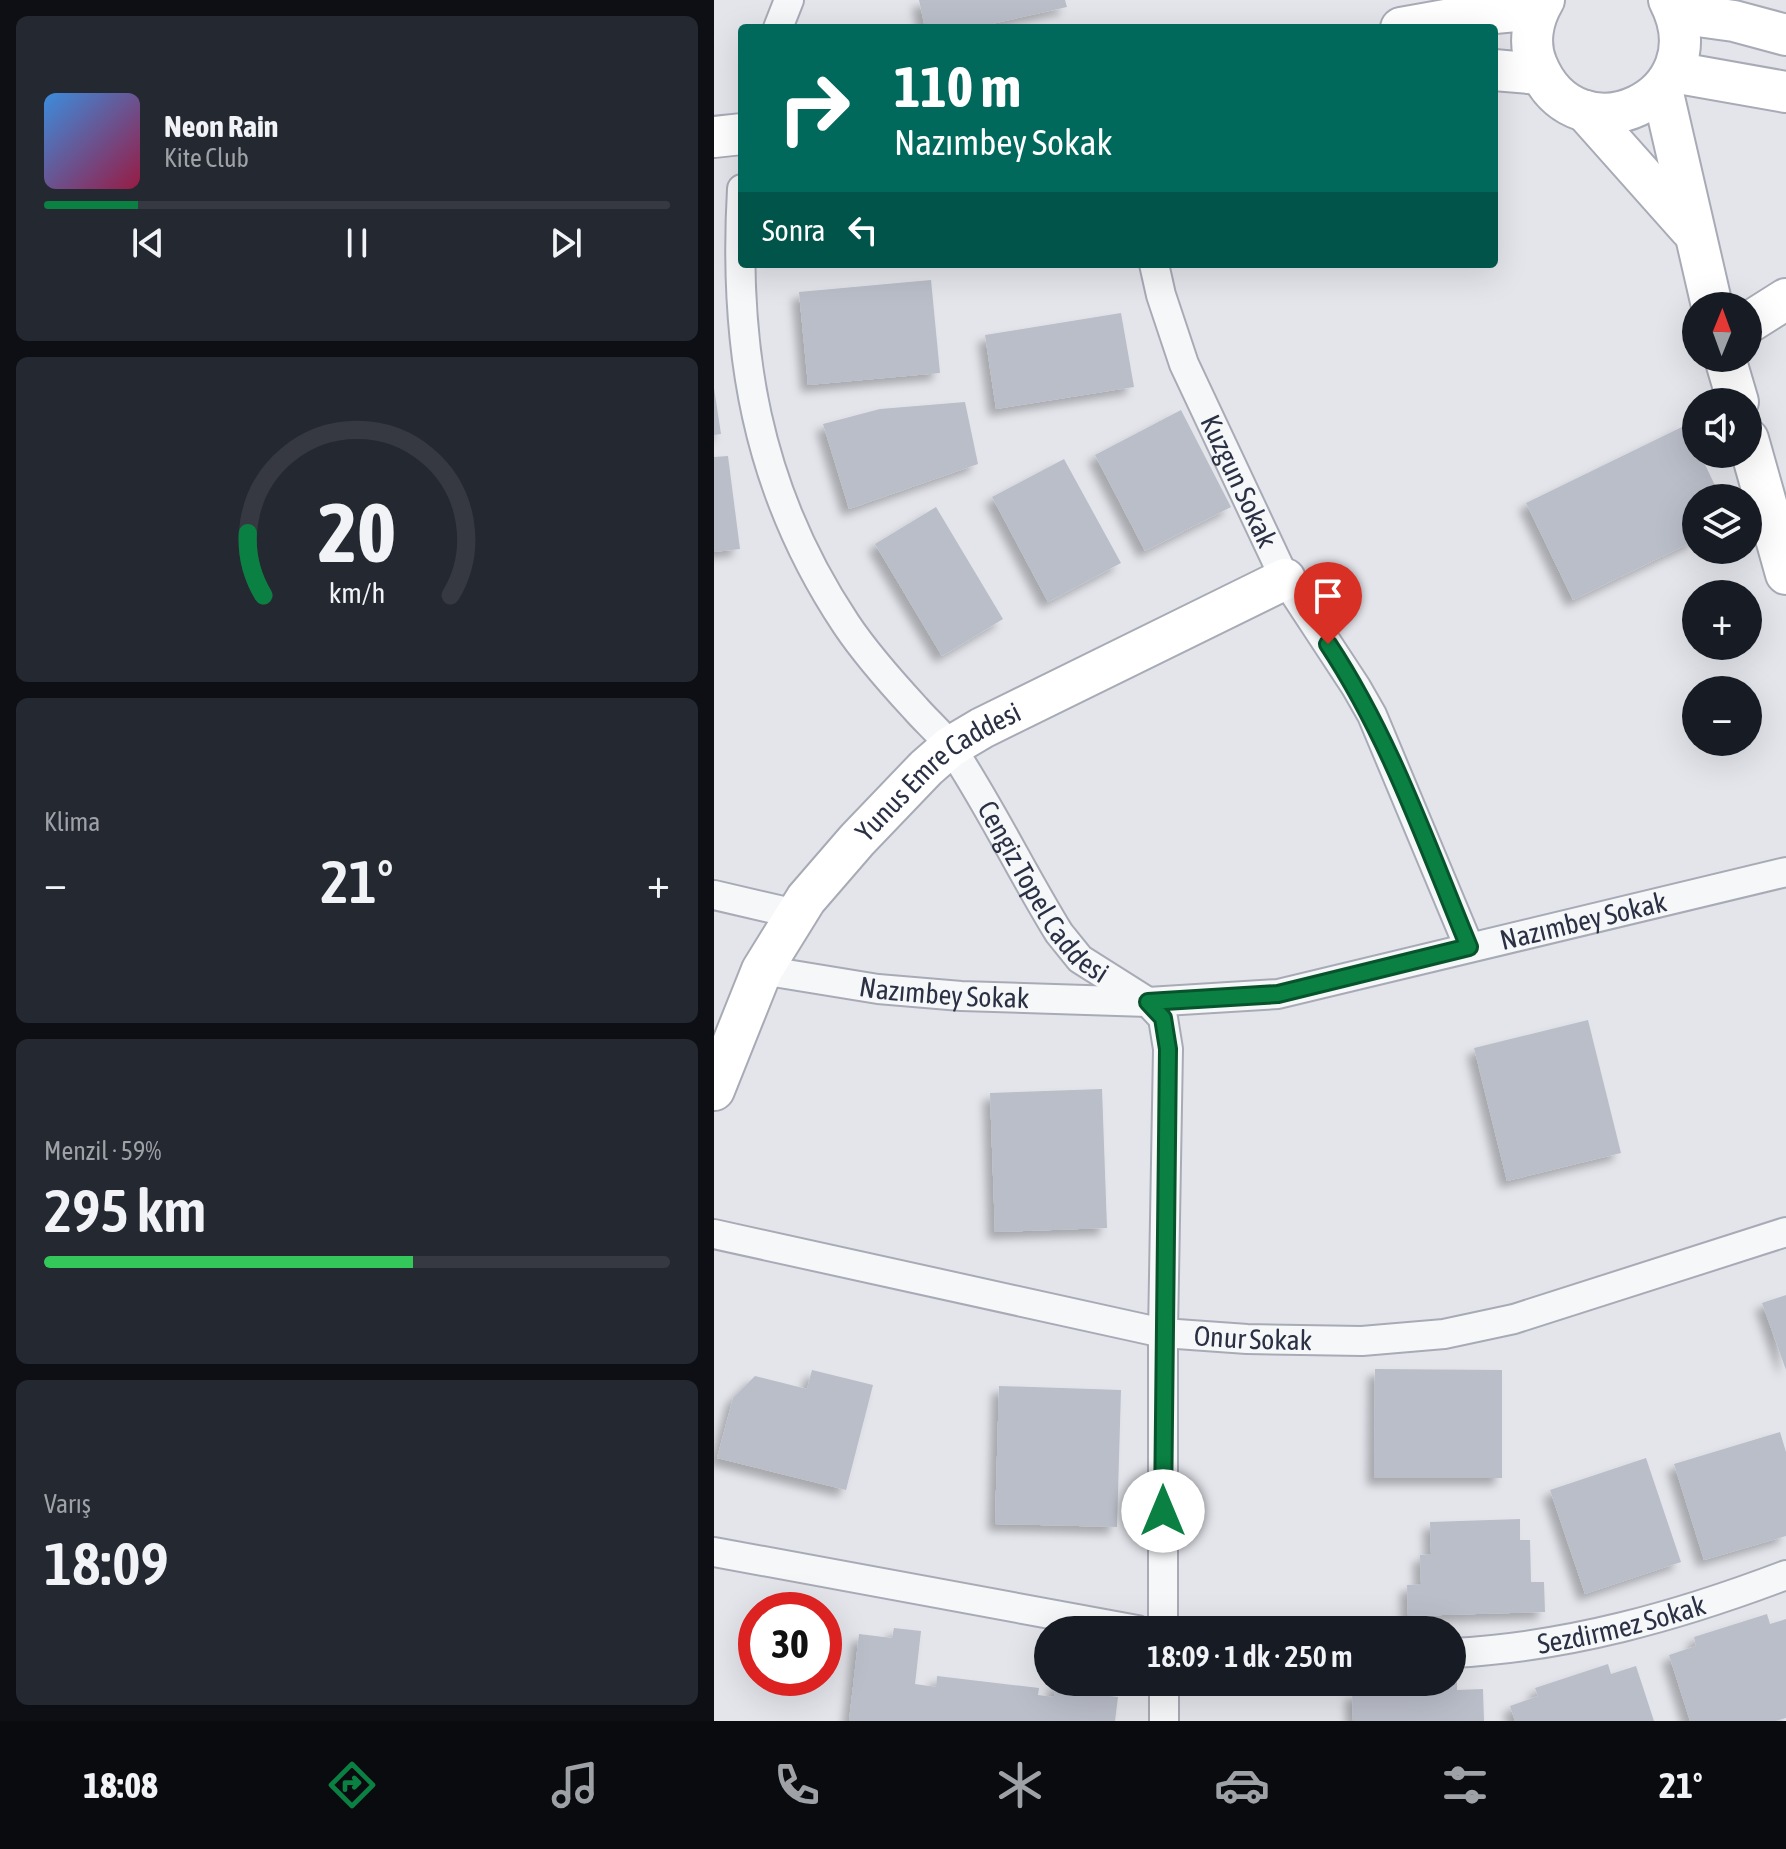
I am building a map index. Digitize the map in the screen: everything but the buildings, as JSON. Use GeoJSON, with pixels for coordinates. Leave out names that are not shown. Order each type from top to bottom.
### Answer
{"type":"FeatureCollection","features":[{"type":"Feature","properties":{"kind":"street"},"geometry":{"type":"LineString","coordinates":[[780,24],[789,0]]}},
{"type":"Feature","properties":{"kind":"street"},"geometry":{"type":"LineString","coordinates":[[1412,24],[1457,7],[1541,5],[1533,25],[1532,42],[1540,74],[1559,97],[1585,111],[1693,232]]}},
{"type":"Feature","properties":{"kind":"street"},"geometry":{"type":"LineString","coordinates":[[1585,111],[1606,114],[1627,111],[1646,102],[1668,80],[1681,43],[1672,7],[1786,35]]}},
{"type":"Feature","properties":{"kind":"street"},"geometry":{"type":"LineString","coordinates":[[1498,70],[1540,74]]}},
{"type":"Feature","properties":{"kind":"street"},"geometry":{"type":"LineString","coordinates":[[1668,80],[1786,92]]}},
{"type":"Feature","properties":{"kind":"street"},"geometry":{"type":"LineString","coordinates":[[1668,80],[1693,232],[1708,292]]}},
{"type":"Feature","properties":{"kind":"street"},"geometry":{"type":"LineString","coordinates":[[714,137],[738,134]]}},
{"type":"Feature","properties":{"kind":"street","name":"Cengiz Topel Caddesi"},"geometry":{"type":"LineString","coordinates":[[739,268],[740,309],[750,386],[768,464],[801,548],[846,624],[887,677],[950,747],[1059,933],[1080,959],[1148,1002],[1163,1018],[1168,1049],[1163,1333],[1163,1616]]}},
{"type":"Feature","properties":{"kind":"street","name":"Kuzgun Sokak"},"geometry":{"type":"LineString","coordinates":[[1155,268],[1184,364],[1285,579],[1372,715],[1469,947]]}},
{"type":"Feature","properties":{"kind":"street"},"geometry":{"type":"LineString","coordinates":[[1762,314],[1786,299]]}},
{"type":"Feature","properties":{"kind":"street"},"geometry":{"type":"LineString","coordinates":[[1756,468],[1786,574]]}},
{"type":"Feature","properties":{"kind":"street","name":"Yunus Emre Caddesi"},"geometry":{"type":"LineString","coordinates":[[714,1090],[762,970],[796,914],[867,830],[950,747],[982,728],[1285,579]]}},
{"type":"Feature","properties":{"kind":"street","name":"Nazımbey Sokak"},"geometry":{"type":"LineString","coordinates":[[762,970],[878,989],[934,994],[1148,1002],[1278,994],[1786,872]]}},
{"type":"Feature","properties":{"kind":"street"},"geometry":{"type":"LineString","coordinates":[[714,895],[796,914]]}},
{"type":"Feature","properties":{"kind":"street","name":"Onur Sokak"},"geometry":{"type":"LineString","coordinates":[[714,1234],[1163,1333],[1247,1339],[1362,1341],[1444,1334],[1514,1319],[1786,1232]]}},
{"type":"Feature","properties":{"kind":"street"},"geometry":{"type":"LineString","coordinates":[[714,1552],[1061,1616]]}},
{"type":"Feature","properties":{"kind":"street","name":"Sezdirmez Sokak"},"geometry":{"type":"LineString","coordinates":[[1466,1652],[1505,1650],[1619,1629],[1786,1575]]}},
{"type":"Feature","properties":{"kind":"street"},"geometry":{"type":"LineString","coordinates":[[1164,1696],[1164,1721]]}},
{"type":"Feature","properties":{"kind":"route"},"geometry":{"type":"LineString","coordinates":[[1163,1511],[1168,1049],[1163,1018],[1148,1002],[1278,994],[1469,947],[1372,715],[1328,644]]}}]}
